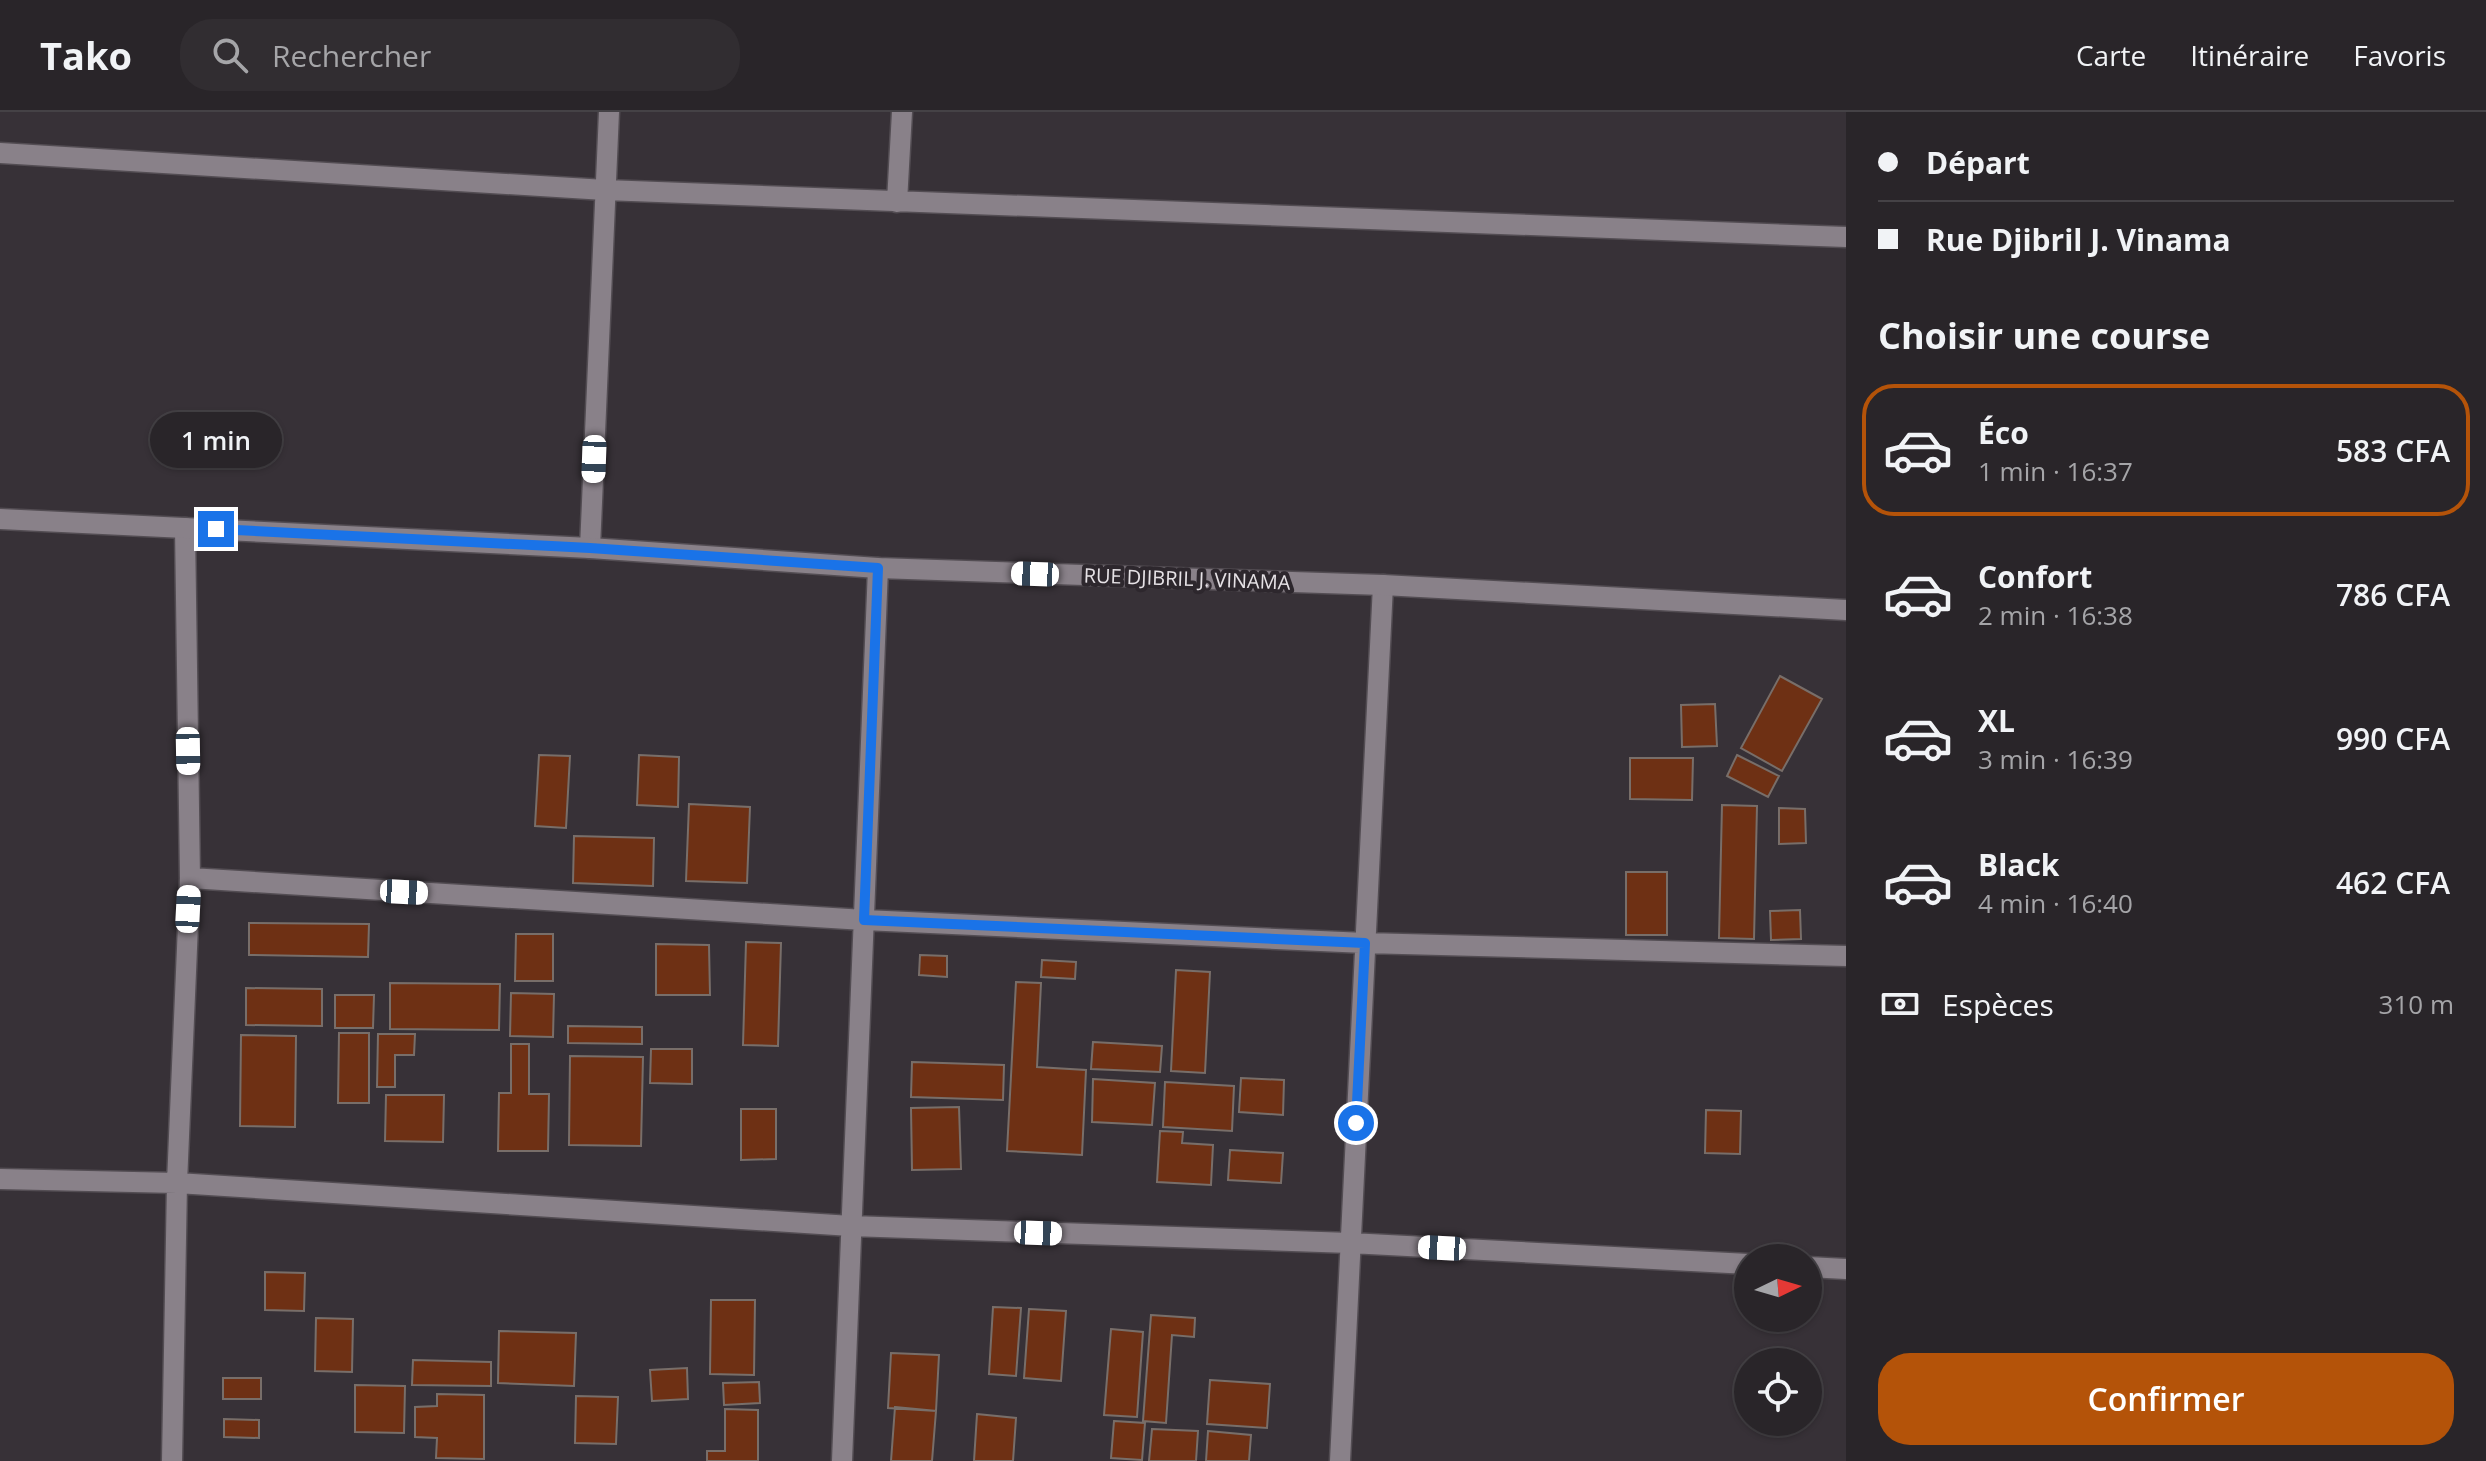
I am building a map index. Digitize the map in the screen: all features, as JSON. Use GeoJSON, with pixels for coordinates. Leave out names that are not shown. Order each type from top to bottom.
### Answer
{"type":"FeatureCollection","features":[{"type":"Feature","properties":{"kind":"street"},"geometry":{"type":"LineString","coordinates":[[590,548],[609,112]]}},
{"type":"Feature","properties":{"kind":"street"},"geometry":{"type":"LineString","coordinates":[[897,202],[902,112]]}},
{"type":"Feature","properties":{"kind":"street"},"geometry":{"type":"LineString","coordinates":[[0,153],[605,190],[1846,237]]}},
{"type":"Feature","properties":{"kind":"street","name":"RUE DJIBRIL J. VINAMA"},"geometry":{"type":"LineString","coordinates":[[0,519],[590,548],[878,568],[1383,585],[1846,610]]}},
{"type":"Feature","properties":{"kind":"street"},"geometry":{"type":"LineString","coordinates":[[172,1461],[177,1183],[190,878],[185,528]]}},
{"type":"Feature","properties":{"kind":"street"},"geometry":{"type":"LineString","coordinates":[[842,1461],[878,568]]}},
{"type":"Feature","properties":{"kind":"street"},"geometry":{"type":"LineString","coordinates":[[1340,1461],[1383,585]]}},
{"type":"Feature","properties":{"kind":"street"},"geometry":{"type":"LineString","coordinates":[[190,878],[864,920],[1365,943],[1846,956]]}},
{"type":"Feature","properties":{"kind":"street"},"geometry":{"type":"LineString","coordinates":[[0,1179],[177,1183],[851,1226],[1350,1243],[1734,1263]]}},
{"type":"Feature","properties":{"kind":"street"},"geometry":{"type":"LineString","coordinates":[[1822,1268],[1846,1269]]}},
{"type":"Feature","properties":{"kind":"building"},"geometry":{"type":"Polygon","coordinates":[[[1780,676],[1822,699],[1782,771],[1741,748],[1780,676]]]}},
{"type":"Feature","properties":{"kind":"building"},"geometry":{"type":"Polygon","coordinates":[[[1715,704],[1717,746],[1682,747],[1681,705],[1715,704]]]}},
{"type":"Feature","properties":{"kind":"building"},"geometry":{"type":"Polygon","coordinates":[[[539,755],[570,756],[566,828],[535,826],[539,755]]]}},
{"type":"Feature","properties":{"kind":"building"},"geometry":{"type":"Polygon","coordinates":[[[639,755],[679,757],[678,807],[637,805],[639,755]]]}},
{"type":"Feature","properties":{"kind":"building"},"geometry":{"type":"Polygon","coordinates":[[[1737,755],[1779,776],[1768,797],[1727,776],[1737,755]]]}},
{"type":"Feature","properties":{"kind":"building"},"geometry":{"type":"Polygon","coordinates":[[[1630,758],[1693,758],[1692,800],[1630,799],[1630,758]]]}},
{"type":"Feature","properties":{"kind":"building"},"geometry":{"type":"Polygon","coordinates":[[[689,804],[750,807],[747,883],[686,881],[689,804]]]}},
{"type":"Feature","properties":{"kind":"building"},"geometry":{"type":"Polygon","coordinates":[[[1722,805],[1757,806],[1754,939],[1719,938],[1722,805]]]}},
{"type":"Feature","properties":{"kind":"building"},"geometry":{"type":"Polygon","coordinates":[[[1779,808],[1805,809],[1806,843],[1779,844],[1779,808]]]}},
{"type":"Feature","properties":{"kind":"building"},"geometry":{"type":"Polygon","coordinates":[[[574,836],[654,838],[653,886],[573,883],[574,836]]]}},
{"type":"Feature","properties":{"kind":"building"},"geometry":{"type":"Polygon","coordinates":[[[1626,872],[1667,872],[1667,935],[1626,935],[1626,872]]]}},
{"type":"Feature","properties":{"kind":"building"},"geometry":{"type":"Polygon","coordinates":[[[1800,910],[1801,939],[1771,940],[1770,911],[1800,910]]]}},
{"type":"Feature","properties":{"kind":"building"},"geometry":{"type":"Polygon","coordinates":[[[249,923],[369,924],[368,957],[249,955],[249,923]]]}},
{"type":"Feature","properties":{"kind":"building"},"geometry":{"type":"Polygon","coordinates":[[[516,934],[553,934],[553,981],[515,981],[516,934]]]}},
{"type":"Feature","properties":{"kind":"building"},"geometry":{"type":"Polygon","coordinates":[[[746,942],[781,943],[778,1046],[743,1045],[746,942]]]}},
{"type":"Feature","properties":{"kind":"building"},"geometry":{"type":"Polygon","coordinates":[[[656,944],[709,945],[710,995],[656,995],[656,944]]]}},
{"type":"Feature","properties":{"kind":"building"},"geometry":{"type":"Polygon","coordinates":[[[920,955],[947,956],[947,977],[919,975],[920,955]]]}},
{"type":"Feature","properties":{"kind":"building"},"geometry":{"type":"Polygon","coordinates":[[[1042,960],[1076,962],[1075,979],[1041,977],[1042,960]]]}},
{"type":"Feature","properties":{"kind":"building"},"geometry":{"type":"Polygon","coordinates":[[[1176,970],[1210,972],[1205,1073],[1171,1071],[1176,970]]]}},
{"type":"Feature","properties":{"kind":"building"},"geometry":{"type":"Polygon","coordinates":[[[1016,982],[1041,983],[1037,1067],[1086,1070],[1082,1155],[1007,1151],[1016,982]]]}},
{"type":"Feature","properties":{"kind":"building"},"geometry":{"type":"Polygon","coordinates":[[[390,983],[500,984],[499,1030],[390,1029],[390,983]]]}},
{"type":"Feature","properties":{"kind":"building"},"geometry":{"type":"Polygon","coordinates":[[[246,988],[322,989],[322,1026],[246,1025],[246,988]]]}},
{"type":"Feature","properties":{"kind":"building"},"geometry":{"type":"Polygon","coordinates":[[[511,993],[554,994],[553,1037],[510,1036],[511,993]]]}},
{"type":"Feature","properties":{"kind":"building"},"geometry":{"type":"Polygon","coordinates":[[[335,995],[374,995],[373,1028],[335,1028],[335,995]]]}},
{"type":"Feature","properties":{"kind":"building"},"geometry":{"type":"Polygon","coordinates":[[[568,1026],[642,1027],[642,1044],[568,1043],[568,1026]]]}},
{"type":"Feature","properties":{"kind":"building"},"geometry":{"type":"Polygon","coordinates":[[[339,1033],[369,1033],[369,1103],[338,1103],[339,1033]]]}},
{"type":"Feature","properties":{"kind":"building"},"geometry":{"type":"Polygon","coordinates":[[[378,1034],[415,1034],[414,1055],[395,1055],[395,1087],[377,1087],[378,1034]]]}},
{"type":"Feature","properties":{"kind":"building"},"geometry":{"type":"Polygon","coordinates":[[[241,1035],[296,1036],[295,1127],[240,1126],[241,1035]]]}},
{"type":"Feature","properties":{"kind":"building"},"geometry":{"type":"Polygon","coordinates":[[[1093,1042],[1162,1046],[1160,1072],[1091,1069],[1093,1042]]]}},
{"type":"Feature","properties":{"kind":"building"},"geometry":{"type":"Polygon","coordinates":[[[511,1044],[529,1044],[529,1094],[549,1094],[548,1151],[498,1151],[499,1093],[511,1093],[511,1044]]]}},
{"type":"Feature","properties":{"kind":"building"},"geometry":{"type":"Polygon","coordinates":[[[651,1049],[692,1049],[692,1084],[650,1083],[651,1049]]]}},
{"type":"Feature","properties":{"kind":"building"},"geometry":{"type":"Polygon","coordinates":[[[570,1056],[643,1057],[641,1146],[569,1145],[570,1056]]]}},
{"type":"Feature","properties":{"kind":"building"},"geometry":{"type":"Polygon","coordinates":[[[912,1062],[1004,1065],[1003,1100],[911,1097],[912,1062]]]}},
{"type":"Feature","properties":{"kind":"building"},"geometry":{"type":"Polygon","coordinates":[[[1241,1078],[1284,1080],[1283,1115],[1239,1112],[1241,1078]]]}},
{"type":"Feature","properties":{"kind":"building"},"geometry":{"type":"Polygon","coordinates":[[[1093,1079],[1155,1083],[1152,1125],[1092,1122],[1093,1079]]]}},
{"type":"Feature","properties":{"kind":"building"},"geometry":{"type":"Polygon","coordinates":[[[1165,1082],[1234,1086],[1232,1131],[1163,1127],[1165,1082]]]}},
{"type":"Feature","properties":{"kind":"building"},"geometry":{"type":"Polygon","coordinates":[[[386,1095],[444,1095],[443,1142],[385,1141],[386,1095]]]}},
{"type":"Feature","properties":{"kind":"building"},"geometry":{"type":"Polygon","coordinates":[[[959,1107],[961,1169],[912,1170],[911,1108],[959,1107]]]}},
{"type":"Feature","properties":{"kind":"building"},"geometry":{"type":"Polygon","coordinates":[[[741,1109],[776,1109],[776,1159],[741,1160],[741,1109]]]}},
{"type":"Feature","properties":{"kind":"building"},"geometry":{"type":"Polygon","coordinates":[[[1706,1110],[1741,1111],[1740,1154],[1705,1153],[1706,1110]]]}},
{"type":"Feature","properties":{"kind":"building"},"geometry":{"type":"Polygon","coordinates":[[[1160,1131],[1183,1132],[1182,1143],[1213,1145],[1211,1185],[1157,1182],[1160,1131]]]}},
{"type":"Feature","properties":{"kind":"building"},"geometry":{"type":"Polygon","coordinates":[[[1230,1150],[1283,1153],[1281,1183],[1228,1180],[1230,1150]]]}},
{"type":"Feature","properties":{"kind":"building"},"geometry":{"type":"Polygon","coordinates":[[[265,1272],[305,1273],[304,1311],[265,1310],[265,1272]]]}},
{"type":"Feature","properties":{"kind":"building"},"geometry":{"type":"Polygon","coordinates":[[[711,1300],[755,1300],[754,1375],[710,1374],[711,1300]]]}},
{"type":"Feature","properties":{"kind":"building"},"geometry":{"type":"Polygon","coordinates":[[[993,1307],[1021,1308],[1016,1376],[989,1374],[993,1307]]]}},
{"type":"Feature","properties":{"kind":"building"},"geometry":{"type":"Polygon","coordinates":[[[1029,1309],[1066,1311],[1061,1381],[1024,1378],[1029,1309]]]}},
{"type":"Feature","properties":{"kind":"building"},"geometry":{"type":"Polygon","coordinates":[[[1151,1315],[1195,1318],[1194,1337],[1172,1335],[1166,1423],[1143,1421],[1151,1315]]]}},
{"type":"Feature","properties":{"kind":"building"},"geometry":{"type":"Polygon","coordinates":[[[316,1318],[353,1319],[352,1372],[315,1371],[316,1318]]]}},
{"type":"Feature","properties":{"kind":"building"},"geometry":{"type":"Polygon","coordinates":[[[1111,1329],[1143,1332],[1137,1417],[1104,1415],[1111,1329]]]}},
{"type":"Feature","properties":{"kind":"building"},"geometry":{"type":"Polygon","coordinates":[[[499,1331],[576,1333],[574,1386],[498,1383],[499,1331]]]}},
{"type":"Feature","properties":{"kind":"building"},"geometry":{"type":"Polygon","coordinates":[[[891,1353],[939,1355],[936,1411],[888,1408],[891,1353]]]}},
{"type":"Feature","properties":{"kind":"building"},"geometry":{"type":"Polygon","coordinates":[[[413,1360],[491,1362],[491,1386],[412,1385],[413,1360]]]}},
{"type":"Feature","properties":{"kind":"building"},"geometry":{"type":"Polygon","coordinates":[[[687,1368],[688,1399],[652,1401],[650,1370],[687,1368]]]}},
{"type":"Feature","properties":{"kind":"building"},"geometry":{"type":"Polygon","coordinates":[[[223,1378],[261,1378],[261,1399],[223,1399],[223,1378]]]}},
{"type":"Feature","properties":{"kind":"building"},"geometry":{"type":"Polygon","coordinates":[[[1210,1380],[1270,1384],[1267,1428],[1207,1424],[1210,1380]]]}},
{"type":"Feature","properties":{"kind":"building"},"geometry":{"type":"Polygon","coordinates":[[[759,1382],[760,1403],[724,1405],[723,1383],[759,1382]]]}},
{"type":"Feature","properties":{"kind":"building"},"geometry":{"type":"Polygon","coordinates":[[[355,1385],[405,1386],[404,1433],[355,1432],[355,1385]]]}},
{"type":"Feature","properties":{"kind":"building"},"geometry":{"type":"Polygon","coordinates":[[[437,1394],[484,1395],[484,1459],[436,1458],[437,1438],[415,1437],[415,1407],[437,1406],[437,1394]]]}},
{"type":"Feature","properties":{"kind":"building"},"geometry":{"type":"Polygon","coordinates":[[[576,1396],[618,1397],[616,1444],[575,1443],[576,1396]]]}},
{"type":"Feature","properties":{"kind":"building"},"geometry":{"type":"Polygon","coordinates":[[[895,1407],[936,1411],[932,1461],[891,1461],[895,1407]]]}},
{"type":"Feature","properties":{"kind":"building"},"geometry":{"type":"Polygon","coordinates":[[[725,1409],[758,1410],[758,1461],[707,1461],[707,1451],[725,1451],[725,1409]]]}},
{"type":"Feature","properties":{"kind":"building"},"geometry":{"type":"Polygon","coordinates":[[[977,1414],[1016,1418],[1013,1461],[974,1461],[977,1414]]]}},
{"type":"Feature","properties":{"kind":"building"},"geometry":{"type":"Polygon","coordinates":[[[224,1419],[259,1420],[259,1438],[224,1437],[224,1419]]]}},
{"type":"Feature","properties":{"kind":"building"},"geometry":{"type":"Polygon","coordinates":[[[1114,1421],[1145,1423],[1142,1460],[1111,1458],[1114,1421]]]}},
{"type":"Feature","properties":{"kind":"building"},"geometry":{"type":"Polygon","coordinates":[[[1152,1429],[1198,1431],[1196,1461],[1149,1461],[1152,1429]]]}},
{"type":"Feature","properties":{"kind":"building"},"geometry":{"type":"Polygon","coordinates":[[[1208,1431],[1251,1435],[1249,1461],[1206,1461],[1208,1431]]]}},
{"type":"Feature","properties":{"kind":"route"},"geometry":{"type":"LineString","coordinates":[[216,529],[590,548],[878,568],[864,920],[1365,943],[1356,1123]]}}]}
